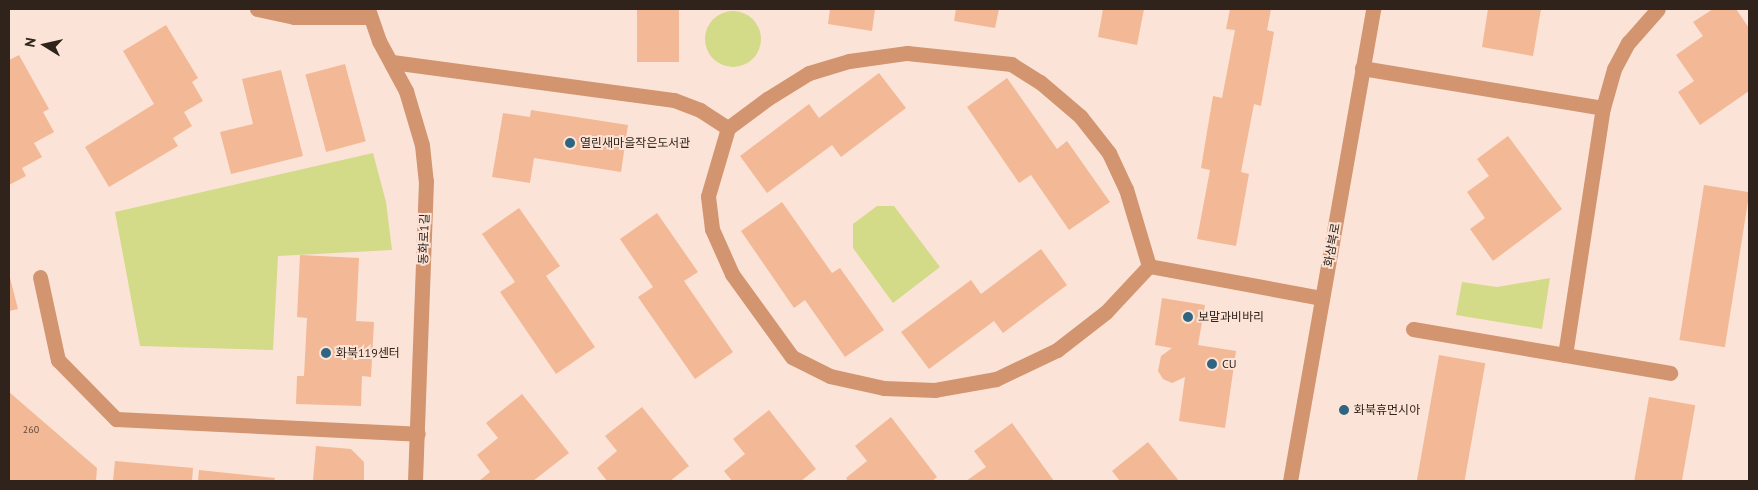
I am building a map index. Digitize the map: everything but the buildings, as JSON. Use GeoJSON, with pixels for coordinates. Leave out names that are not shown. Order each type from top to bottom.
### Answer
{"type":"FeatureCollection","features":[{"type":"Feature","properties":{"kind":"street"},"geometry":{"type":"LineString","coordinates":[[257,9],[294,16],[368,13]]}},
{"type":"Feature","properties":{"kind":"street","name":"화삼북로"},"geometry":{"type":"LineString","coordinates":[[1290,481],[1373,9]]}},
{"type":"Feature","properties":{"kind":"street"},"geometry":{"type":"LineString","coordinates":[[1565,356],[1603,108],[1614,69],[1628,43],[1658,9]]}},
{"type":"Feature","properties":{"kind":"street","name":"동화로1길"},"geometry":{"type":"LineString","coordinates":[[368,13],[406,91],[422,144],[426,181],[415,481]]}},
{"type":"Feature","properties":{"kind":"street"},"geometry":{"type":"LineString","coordinates":[[907,53],[1011,64],[1040,82],[1080,116],[1109,153],[1142,234],[1149,266],[1106,312],[1057,350],[996,379],[935,390],[884,388],[830,376],[792,357],[782,346],[732,274],[712,229],[708,196],[728,128],[809,73],[849,61],[907,53]]}},
{"type":"Feature","properties":{"kind":"street"},"geometry":{"type":"LineString","coordinates":[[392,62],[674,100],[700,110],[728,128]]}},
{"type":"Feature","properties":{"kind":"street"},"geometry":{"type":"LineString","coordinates":[[1362,68],[1603,108]]}},
{"type":"Feature","properties":{"kind":"street"},"geometry":{"type":"LineString","coordinates":[[1149,266],[1322,298]]}},
{"type":"Feature","properties":{"kind":"street"},"geometry":{"type":"LineString","coordinates":[[40,277],[58,360],[116,419],[418,434]]}},
{"type":"Feature","properties":{"kind":"street"},"geometry":{"type":"LineString","coordinates":[[1413,329],[1670,373]]}},
{"type":"Feature","properties":{"kind":"green space"},"geometry":{"type":"Polygon","coordinates":[[[727,11],[739,11],[753,19],[761,33],[759,50],[753,59],[739,67],[727,67],[717,62],[710,55],[705,45],[705,33],[710,23],[717,16],[727,11]]]}},
{"type":"Feature","properties":{"kind":"green space"},"geometry":{"type":"Polygon","coordinates":[[[373,153],[386,202],[392,250],[278,256],[273,350],[140,346],[115,212],[373,153]]]}},
{"type":"Feature","properties":{"kind":"green space"},"geometry":{"type":"Polygon","coordinates":[[[877,206],[894,206],[940,267],[893,303],[853,248],[853,224],[877,206]]]}},
{"type":"Feature","properties":{"kind":"green space"},"geometry":{"type":"Polygon","coordinates":[[[1550,278],[1542,329],[1456,315],[1462,282],[1497,287],[1550,278]]]}},
{"type":"Feature","properties":{"kind":"place","name":"열린새마을작은도서관"},"geometry":{"type":"Point","coordinates":[570,143]}},
{"type":"Feature","properties":{"kind":"place","name":"보말과비바리"},"geometry":{"type":"Point","coordinates":[1188,317]}},
{"type":"Feature","properties":{"kind":"place","name":"화북119센터"},"geometry":{"type":"Point","coordinates":[326,353]}},
{"type":"Feature","properties":{"kind":"place","name":"CU"},"geometry":{"type":"Point","coordinates":[1212,364]}},
{"type":"Feature","properties":{"kind":"place","name":"화북휴먼시아"},"geometry":{"type":"Point","coordinates":[1344,410]}}]}
